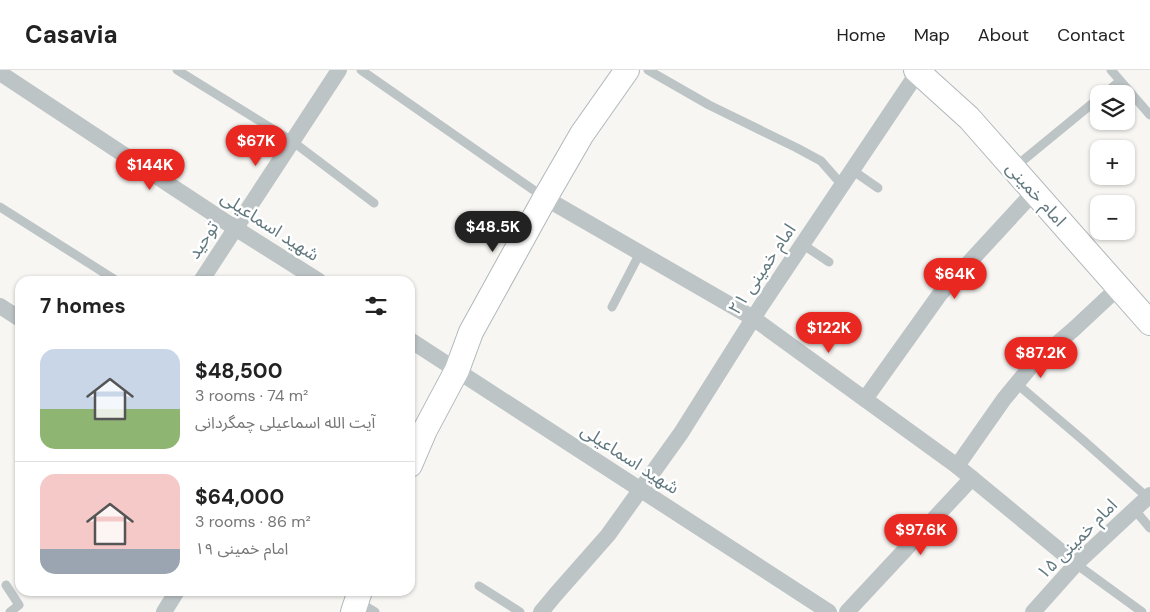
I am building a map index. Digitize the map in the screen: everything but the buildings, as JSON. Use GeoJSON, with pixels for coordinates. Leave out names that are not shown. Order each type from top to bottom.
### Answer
{"type":"FeatureCollection","features":[{"type":"Feature","properties":{"kind":"main road"},"geometry":{"type":"LineString","coordinates":[[417,426],[456,370],[471,332],[582,134],[627,70]]}},
{"type":"Feature","properties":{"kind":"main road","name":"امام خمینی"},"geometry":{"type":"LineString","coordinates":[[917,71],[969,118],[1150,323]]}},
{"type":"Feature","properties":{"kind":"street","name":"توحید"},"geometry":{"type":"LineString","coordinates":[[204,276],[338,70]]}},
{"type":"Feature","properties":{"kind":"street","name":"امام خمینی ۲۱"},"geometry":{"type":"LineString","coordinates":[[541,612],[608,535],[681,433],[802,244],[917,71]]}},
{"type":"Feature","properties":{"kind":"street","name":"شهید اسماعیلی"},"geometry":{"type":"LineString","coordinates":[[0,73],[311,276]]}},
{"type":"Feature","properties":{"kind":"street"},"geometry":{"type":"LineString","coordinates":[[865,399],[940,294],[1034,192]]}},
{"type":"Feature","properties":{"kind":"street"},"geometry":{"type":"LineString","coordinates":[[545,198],[754,318],[957,466],[1076,564]]}},
{"type":"Feature","properties":{"kind":"street"},"geometry":{"type":"LineString","coordinates":[[957,466],[1004,399],[1033,364],[1074,329],[1118,287]]}},
{"type":"Feature","properties":{"kind":"street"},"geometry":{"type":"LineString","coordinates":[[0,306],[15,316]]}},
{"type":"Feature","properties":{"kind":"street","name":"شهید اسماعیلی"},"geometry":{"type":"LineString","coordinates":[[415,343],[829,612]]}},
{"type":"Feature","properties":{"kind":"street"},"geometry":{"type":"LineString","coordinates":[[847,612],[972,478]]}},
{"type":"Feature","properties":{"kind":"street","name":"امام خمینی ۱۵"},"geometry":{"type":"LineString","coordinates":[[1034,612],[1076,564],[1149,496]]}},
{"type":"Feature","properties":{"kind":"street"},"geometry":{"type":"LineString","coordinates":[[164,612],[174,596]]}},
{"type":"Feature","properties":{"kind":"lane"},"geometry":{"type":"LineString","coordinates":[[178,70],[292,141],[374,203]]}},
{"type":"Feature","properties":{"kind":"lane"},"geometry":{"type":"LineString","coordinates":[[361,70],[545,198]]}},
{"type":"Feature","properties":{"kind":"lane"},"geometry":{"type":"LineString","coordinates":[[648,70],[709,106],[821,161],[842,185]]}},
{"type":"Feature","properties":{"kind":"lane"},"geometry":{"type":"LineString","coordinates":[[1111,70],[1150,115]]}},
{"type":"Feature","properties":{"kind":"lane"},"geometry":{"type":"LineString","coordinates":[[1115,85],[1120,81]]}},
{"type":"Feature","properties":{"kind":"lane"},"geometry":{"type":"LineString","coordinates":[[1013,168],[1090,105]]}},
{"type":"Feature","properties":{"kind":"lane"},"geometry":{"type":"LineString","coordinates":[[852,170],[878,188]]}},
{"type":"Feature","properties":{"kind":"lane"},"geometry":{"type":"LineString","coordinates":[[0,207],[109,276]]}},
{"type":"Feature","properties":{"kind":"lane"},"geometry":{"type":"LineString","coordinates":[[802,244],[829,262]]}},
{"type":"Feature","properties":{"kind":"lane"},"geometry":{"type":"LineString","coordinates":[[612,307],[640,253]]}},
{"type":"Feature","properties":{"kind":"lane"},"geometry":{"type":"LineString","coordinates":[[1017,384],[1149,496]]}},
{"type":"Feature","properties":{"kind":"lane"},"geometry":{"type":"LineString","coordinates":[[1134,509],[1150,528]]}},
{"type":"Feature","properties":{"kind":"lane"},"geometry":{"type":"LineString","coordinates":[[1076,564],[1142,612]]}},
{"type":"Feature","properties":{"kind":"lane"},"geometry":{"type":"LineString","coordinates":[[6,585],[19,605],[10,612]]}},
{"type":"Feature","properties":{"kind":"lane"},"geometry":{"type":"LineString","coordinates":[[479,586],[520,612]]}}]}
